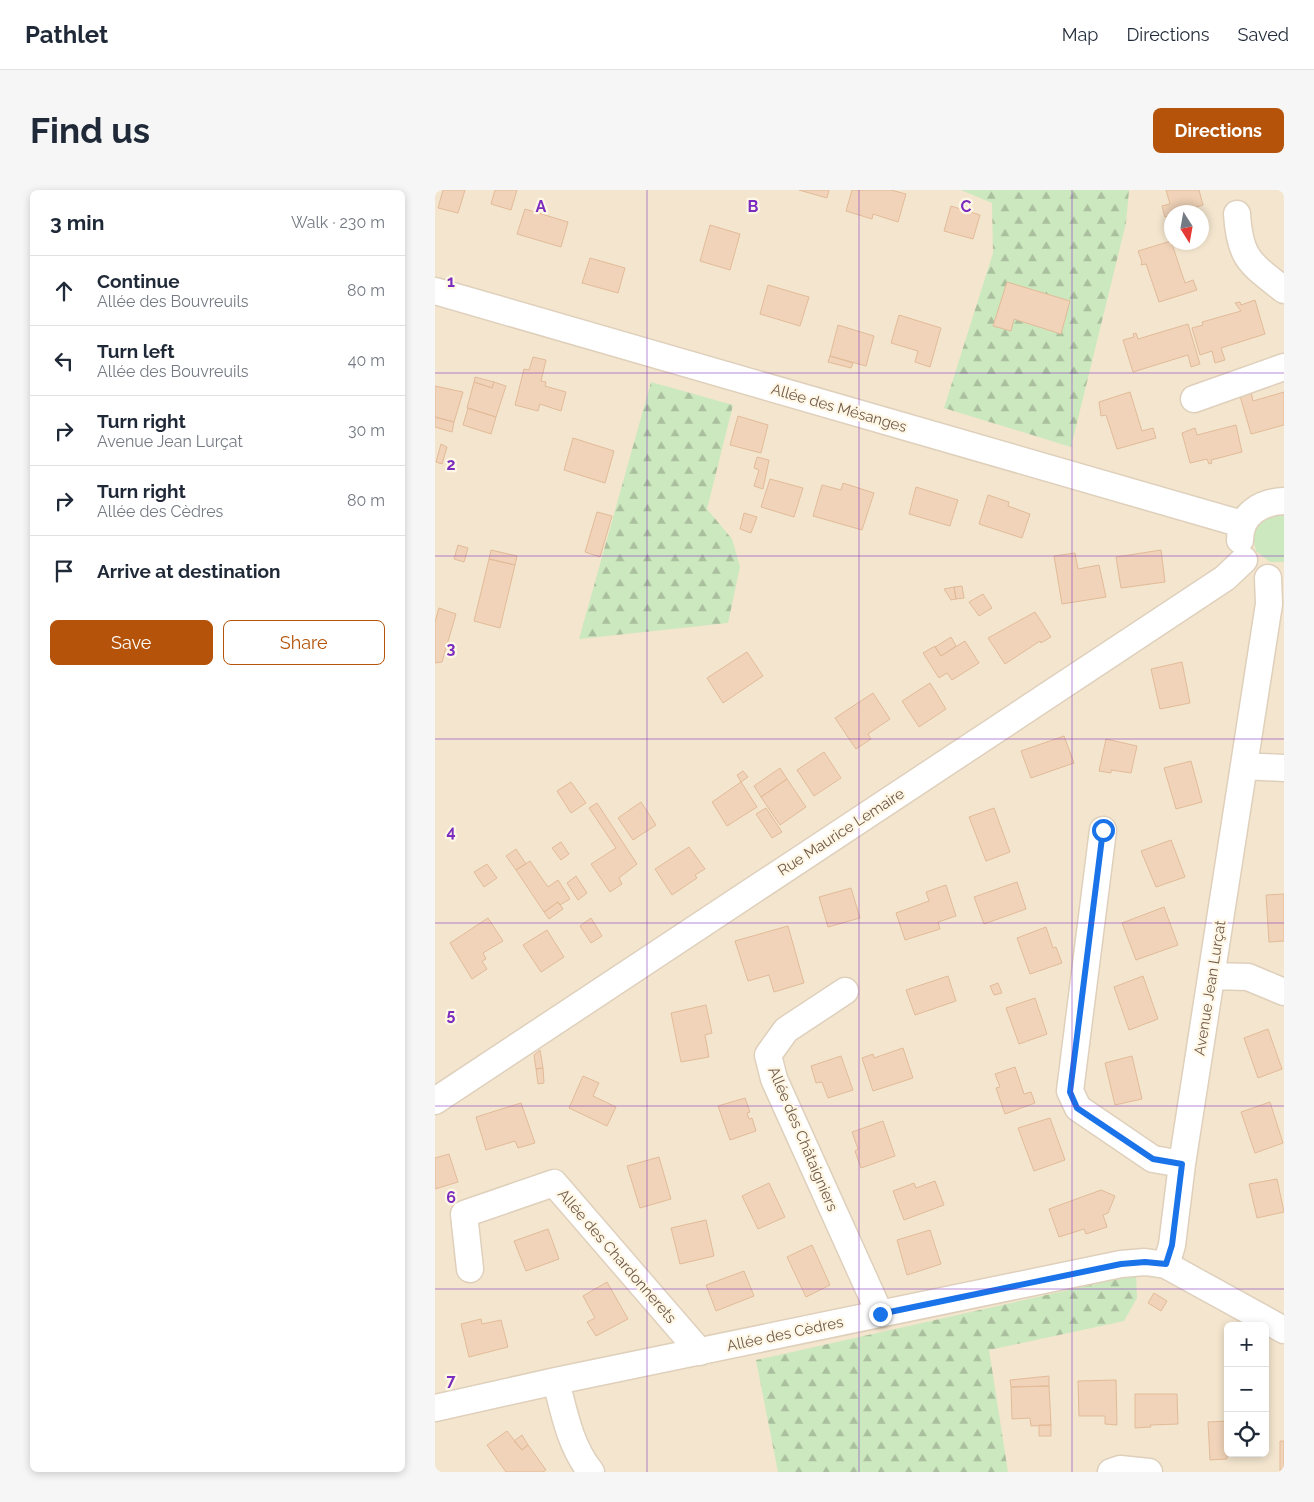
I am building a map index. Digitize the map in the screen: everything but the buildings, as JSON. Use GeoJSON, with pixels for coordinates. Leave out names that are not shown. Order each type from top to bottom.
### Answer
{"type":"FeatureCollection","features":[{"type":"Feature","properties":{"kind":"street"},"geometry":{"type":"LineString","coordinates":[[1237,214],[1239,236],[1246,257],[1284,290]]}},
{"type":"Feature","properties":{"kind":"street","name":"Allée des Mésanges"},"geometry":{"type":"LineString","coordinates":[[435,291],[1242,524]]}},
{"type":"Feature","properties":{"kind":"street"},"geometry":{"type":"LineString","coordinates":[[1193,399],[1284,367]]}},
{"type":"Feature","properties":{"kind":"street"},"geometry":{"type":"LineString","coordinates":[[1276,578],[1259,574],[1245,560],[1240,548],[1242,524],[1249,514],[1259,506],[1271,502],[1284,501]]}},
{"type":"Feature","properties":{"kind":"street","name":"Rue Maurice Lemaire"},"geometry":{"type":"LineString","coordinates":[[435,1101],[1225,578],[1245,560]]}},
{"type":"Feature","properties":{"kind":"street","name":"Avenue Jean Lurçat"},"geometry":{"type":"LineString","coordinates":[[1166,1264],[1172,1245],[1182,1164],[1213,976],[1269,604],[1276,578]]}},
{"type":"Feature","properties":{"kind":"street"},"geometry":{"type":"LineString","coordinates":[[1244,766],[1284,768]]}},
{"type":"Feature","properties":{"kind":"street"},"geometry":{"type":"LineString","coordinates":[[1103,830],[1070,1092],[1077,1108],[1153,1159],[1182,1164]]}},
{"type":"Feature","properties":{"kind":"street"},"geometry":{"type":"LineString","coordinates":[[1213,976],[1248,977],[1284,992]]}},
{"type":"Feature","properties":{"kind":"street","name":"Allée des Châtaigniers"},"geometry":{"type":"LineString","coordinates":[[845,991],[786,1030],[768,1055],[774,1079],[880,1314]]}},
{"type":"Feature","properties":{"kind":"street","name":"Allée des Chardonnerets"},"geometry":{"type":"LineString","coordinates":[[470,1269],[464,1214],[554,1184],[700,1352]]}},
{"type":"Feature","properties":{"kind":"street","name":"Allée des Cèdres"},"geometry":{"type":"LineString","coordinates":[[435,1408],[556,1381],[1121,1264],[1145,1262],[1166,1264]]}},
{"type":"Feature","properties":{"kind":"street"},"geometry":{"type":"LineString","coordinates":[[1166,1264],[1284,1330]]}},
{"type":"Feature","properties":{"kind":"street"},"geometry":{"type":"LineString","coordinates":[[556,1381],[571,1436],[583,1462],[591,1472]]}},
{"type":"Feature","properties":{"kind":"street"},"geometry":{"type":"LineString","coordinates":[[1111,1472],[1120,1469],[1149,1472]]}},
{"type":"Feature","properties":{"kind":"shaded area"},"geometry":{"type":"Polygon","coordinates":[[[435,190],[1284,190],[1284,1472],[435,1472],[435,190]]]}},
{"type":"Feature","properties":{"kind":"green space"},"geometry":{"type":"Polygon","coordinates":[[[961,190],[1129,190],[1126,223],[1071,447],[944,408],[993,253],[992,203],[961,190]]]}},
{"type":"Feature","properties":{"kind":"green space"},"geometry":{"type":"Polygon","coordinates":[[[651,382],[733,405],[707,509],[732,539],[740,567],[728,623],[579,639],[651,382]]]}},
{"type":"Feature","properties":{"kind":"green space"},"geometry":{"type":"Polygon","coordinates":[[[1284,513],[1284,562],[1270,562],[1256,551],[1252,534],[1260,519],[1284,513]]]}},
{"type":"Feature","properties":{"kind":"green space"},"geometry":{"type":"Polygon","coordinates":[[[1136,1275],[1137,1298],[1124,1321],[989,1350],[1008,1472],[778,1472],[756,1360],[1136,1275]]]}},
{"type":"Feature","properties":{"kind":"route"},"geometry":{"type":"LineString","coordinates":[[880,1314],[1121,1264],[1145,1262],[1166,1264],[1172,1245],[1182,1164],[1153,1159],[1077,1108],[1070,1092],[1103,830]]}}]}
